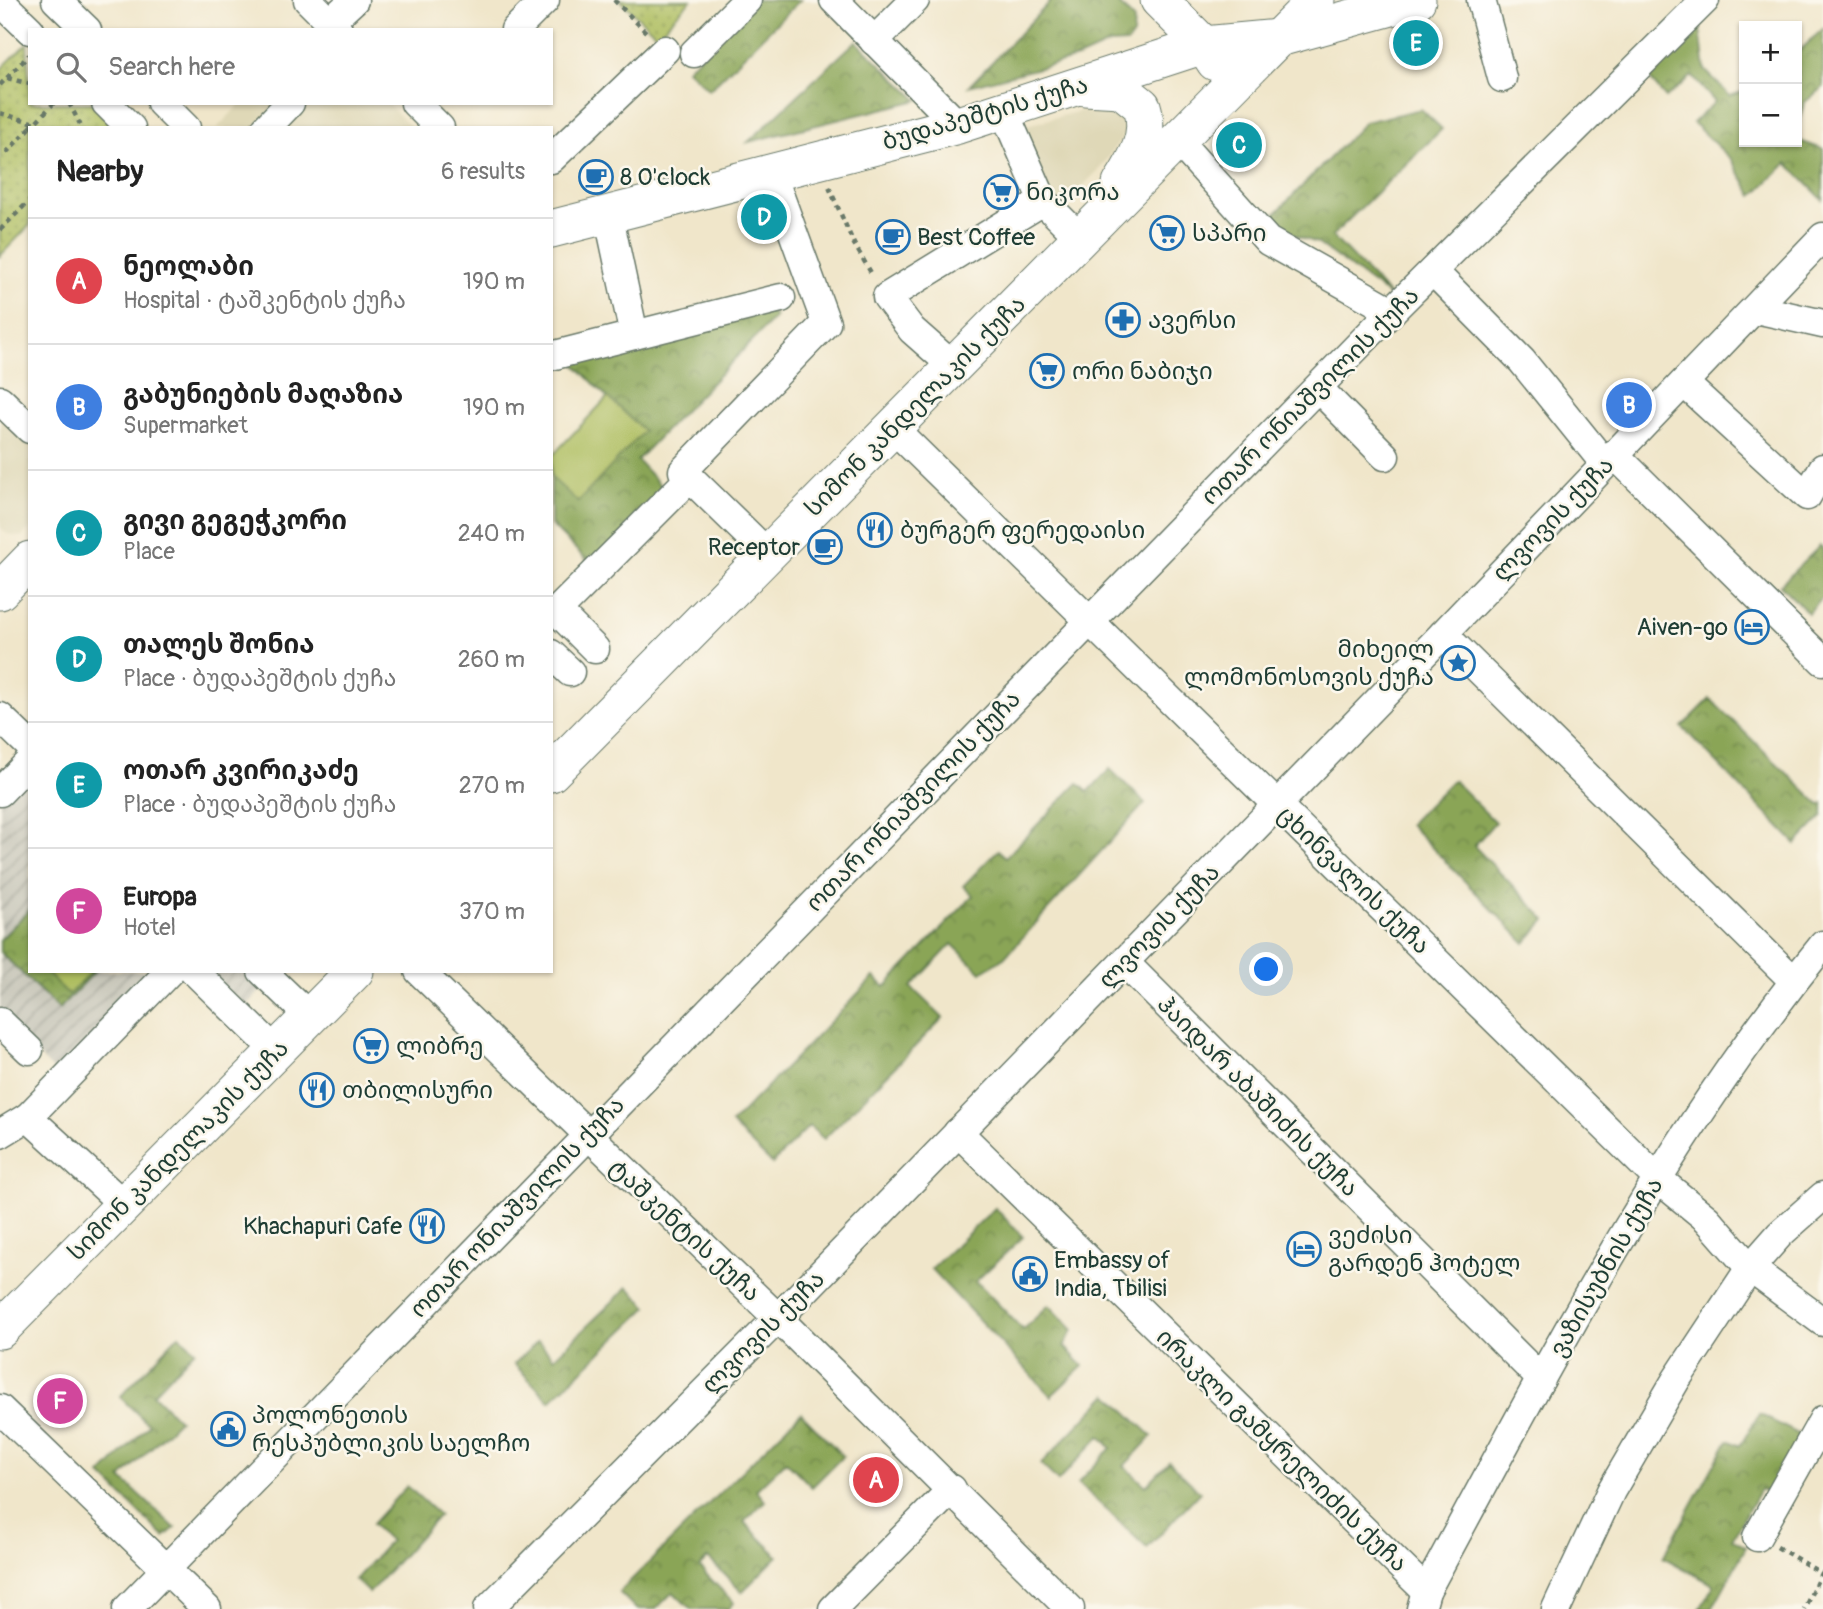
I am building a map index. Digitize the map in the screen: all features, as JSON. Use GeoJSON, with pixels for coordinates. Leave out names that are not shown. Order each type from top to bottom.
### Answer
{"type":"FeatureCollection","features":[{"type":"Feature","properties":{"kind":"main road"},"geometry":{"type":"LineString","coordinates":[[1159,0],[1204,45],[1230,87]]}},
{"type":"Feature","properties":{"kind":"main road","name":"სიმონ კანდელაკის ქუჩა"},"geometry":{"type":"LineString","coordinates":[[553,771],[1179,142],[1316,0]]}},
{"type":"Feature","properties":{"kind":"main road","name":"ბუდაპეშტის ქუჩა"},"geometry":{"type":"LineString","coordinates":[[553,228],[958,125],[1079,88],[1139,64],[1204,45],[1279,38],[1398,2]]}},
{"type":"Feature","properties":{"kind":"main road"},"geometry":{"type":"LineString","coordinates":[[1079,88],[1121,89],[1137,99],[1145,115],[1146,128],[1135,161],[1090,230]]}},
{"type":"Feature","properties":{"kind":"main road","name":"სიმონ კანდელაკის ქუჩა"},"geometry":{"type":"LineString","coordinates":[[0,1329],[353,973]]}},
{"type":"Feature","properties":{"kind":"street"},"geometry":{"type":"LineString","coordinates":[[56,0],[85,28]]}},
{"type":"Feature","properties":{"kind":"street"},"geometry":{"type":"LineString","coordinates":[[307,0],[334,26],[354,0]]}},
{"type":"Feature","properties":{"kind":"street"},"geometry":{"type":"LineString","coordinates":[[517,28],[545,0]]}},
{"type":"Feature","properties":{"kind":"street"},"geometry":{"type":"LineString","coordinates":[[694,53],[747,0]]}},
{"type":"Feature","properties":{"kind":"street"},"geometry":{"type":"LineString","coordinates":[[834,0],[958,125]]}},
{"type":"Feature","properties":{"kind":"street"},"geometry":{"type":"LineString","coordinates":[[874,41],[915,0]]}},
{"type":"Feature","properties":{"kind":"street"},"geometry":{"type":"LineString","coordinates":[[1481,0],[1502,78]]}},
{"type":"Feature","properties":{"kind":"street","name":"ოთარ ონიაშვილის ქუჩა"},"geometry":{"type":"LineString","coordinates":[[127,1609],[1392,311],[1705,0]]}},
{"type":"Feature","properties":{"kind":"street"},"geometry":{"type":"LineString","coordinates":[[0,1],[28,28]]}},
{"type":"Feature","properties":{"kind":"street"},"geometry":{"type":"LineString","coordinates":[[553,157],[665,50]]}},
{"type":"Feature","properties":{"kind":"street"},"geometry":{"type":"LineString","coordinates":[[108,105],[129,126]]}},
{"type":"Feature","properties":{"kind":"street"},"geometry":{"type":"LineString","coordinates":[[163,105],[184,126]]}},
{"type":"Feature","properties":{"kind":"street"},"geometry":{"type":"LineString","coordinates":[[268,126],[288,105]]}},
{"type":"Feature","properties":{"kind":"street"},"geometry":{"type":"LineString","coordinates":[[1004,111],[1043,201],[1090,230]]}},
{"type":"Feature","properties":{"kind":"street"},"geometry":{"type":"LineString","coordinates":[[1179,142],[1268,242],[1392,311]]}},
{"type":"Feature","properties":{"kind":"street"},"geometry":{"type":"LineString","coordinates":[[768,554],[682,471],[826,323],[771,172]]}},
{"type":"Feature","properties":{"kind":"street"},"geometry":{"type":"LineString","coordinates":[[954,368],[912,330],[887,297],[1043,201]]}},
{"type":"Feature","properties":{"kind":"street"},"geometry":{"type":"LineString","coordinates":[[608,214],[634,335]]}},
{"type":"Feature","properties":{"kind":"street","name":"ლვოვის ქუჩა"},"geometry":{"type":"LineString","coordinates":[[488,1609],[778,1318],[1443,634],[1823,236]]}},
{"type":"Feature","properties":{"kind":"street"},"geometry":{"type":"LineString","coordinates":[[1433,271],[1522,361],[1610,459],[1823,661]]}},
{"type":"Feature","properties":{"kind":"street"},"geometry":{"type":"LineString","coordinates":[[553,355],[781,298]]}},
{"type":"Feature","properties":{"kind":"street"},"geometry":{"type":"LineString","coordinates":[[1756,309],[1823,324]]}},
{"type":"Feature","properties":{"kind":"street"},"geometry":{"type":"LineString","coordinates":[[1684,383],[1807,496],[1823,468]]}},
{"type":"Feature","properties":{"kind":"street"},"geometry":{"type":"LineString","coordinates":[[1318,387],[1385,456]]}},
{"type":"Feature","properties":{"kind":"street"},"geometry":{"type":"LineString","coordinates":[[0,400],[28,427]]}},
{"type":"Feature","properties":{"kind":"street","name":"ცხინვალის ქუჩა"},"geometry":{"type":"LineString","coordinates":[[893,428],[1657,1178],[1707,1219],[1750,1268],[1823,1322]]}},
{"type":"Feature","properties":{"kind":"street"},"geometry":{"type":"LineString","coordinates":[[595,649],[557,611],[690,478]]}},
{"type":"Feature","properties":{"kind":"street"},"geometry":{"type":"LineString","coordinates":[[1443,634],[1794,981]]}},
{"type":"Feature","properties":{"kind":"street"},"geometry":{"type":"LineString","coordinates":[[0,718],[28,745]]}},
{"type":"Feature","properties":{"kind":"street"},"geometry":{"type":"LineString","coordinates":[[0,792],[28,763]]}},
{"type":"Feature","properties":{"kind":"street","name":"ვაზისუბნის ქუჩა"},"geometry":{"type":"LineString","coordinates":[[1424,1600],[1541,1379],[1657,1178],[1794,981],[1823,945]]}},
{"type":"Feature","properties":{"kind":"street","name":"ჰაიდარ აბაშიძის ქუჩა"},"geometry":{"type":"LineString","coordinates":[[1124,962],[1541,1379]]}},
{"type":"Feature","properties":{"kind":"street"},"geometry":{"type":"LineString","coordinates":[[1,1131],[28,1117],[168,973]]}},
{"type":"Feature","properties":{"kind":"street"},"geometry":{"type":"LineString","coordinates":[[196,973],[276,1051]]}},
{"type":"Feature","properties":{"kind":"street"},"geometry":{"type":"LineString","coordinates":[[264,973],[310,1017]]}},
{"type":"Feature","properties":{"kind":"street","name":"ტაშკენტის ქუჩა"},"geometry":{"type":"LineString","coordinates":[[421,973],[586,1136],[778,1318],[1070,1609]]}},
{"type":"Feature","properties":{"kind":"street"},"geometry":{"type":"LineString","coordinates":[[0,1022],[29,1050]]}},
{"type":"Feature","properties":{"kind":"street"},"geometry":{"type":"LineString","coordinates":[[28,1117],[124,1205]]}},
{"type":"Feature","properties":{"kind":"street","name":"ირაკლი გამყრელიძის ქუჩა"},"geometry":{"type":"LineString","coordinates":[[958,1132],[1424,1600]]}},
{"type":"Feature","properties":{"kind":"street"},"geometry":{"type":"LineString","coordinates":[[1556,1609],[1611,1491],[1676,1380],[1750,1268],[1780,1234],[1823,1196]]}},
{"type":"Feature","properties":{"kind":"street"},"geometry":{"type":"LineString","coordinates":[[0,1409],[207,1609]]}},
{"type":"Feature","properties":{"kind":"street"},"geometry":{"type":"LineString","coordinates":[[1757,1536],[1823,1420]]}},
{"type":"Feature","properties":{"kind":"street"},"geometry":{"type":"LineString","coordinates":[[833,1609],[952,1489]]}},
{"type":"Feature","properties":{"kind":"path"},"geometry":{"type":"LineString","coordinates":[[614,0],[665,50]]}},
{"type":"Feature","properties":{"kind":"path"},"geometry":{"type":"LineString","coordinates":[[0,85],[28,57]]}},
{"type":"Feature","properties":{"kind":"path"},"geometry":{"type":"LineString","coordinates":[[7,78],[28,84]]}},
{"type":"Feature","properties":{"kind":"path"},"geometry":{"type":"LineString","coordinates":[[0,113],[36,125],[52,105]]}},
{"type":"Feature","properties":{"kind":"path"},"geometry":{"type":"LineString","coordinates":[[70,105],[81,126]]}},
{"type":"Feature","properties":{"kind":"path"},"geometry":{"type":"LineString","coordinates":[[6,153],[28,130]]}},
{"type":"Feature","properties":{"kind":"path"},"geometry":{"type":"LineString","coordinates":[[827,183],[854,244],[887,297]]}},
{"type":"Feature","properties":{"kind":"path"},"geometry":{"type":"LineString","coordinates":[[0,230],[28,202]]}},
{"type":"Feature","properties":{"kind":"path"},"geometry":{"type":"LineString","coordinates":[[1757,1536],[1821,1573],[1804,1609]]}},
{"type":"Feature","properties":{"kind":"shaded area"},"geometry":{"type":"Polygon","coordinates":[[[1122,100],[1134,120],[1102,166],[1051,220],[1008,130],[1122,100]]]}},
{"type":"Feature","properties":{"kind":"shaded area"},"geometry":{"type":"Polygon","coordinates":[[[239,105],[389,105],[410,126],[219,126],[239,105]]]}},
{"type":"Feature","properties":{"kind":"shaded area"},"geometry":{"type":"Polygon","coordinates":[[[0,397],[28,424],[28,530],[21,537],[7,534],[0,527],[0,397]]]}},
{"type":"Feature","properties":{"kind":"shaded area"},"geometry":{"type":"Polygon","coordinates":[[[28,769],[28,973],[156,973],[58,1074],[0,1018],[0,797],[28,769]]]}},
{"type":"Feature","properties":{"kind":"shaded area"},"geometry":{"type":"Polygon","coordinates":[[[205,973],[258,973],[268,983],[243,1010],[205,973]]]}},
{"type":"Feature","properties":{"kind":"green space"},"geometry":{"type":"Polygon","coordinates":[[[620,0],[691,0],[657,35],[620,0]]]}},
{"type":"Feature","properties":{"kind":"green space"},"geometry":{"type":"Polygon","coordinates":[[[756,0],[800,0],[709,90],[687,69],[756,0]]]}},
{"type":"Feature","properties":{"kind":"green space"},"geometry":{"type":"Polygon","coordinates":[[[1052,0],[1115,0],[1134,19],[1133,35],[1127,43],[1109,44],[1078,58],[969,86],[1052,0]]]}},
{"type":"Feature","properties":{"kind":"green space"},"geometry":{"type":"Polygon","coordinates":[[[1699,20],[1705,70],[1730,96],[1739,93],[1739,147],[1802,147],[1802,142],[1823,149],[1823,200],[1787,163],[1753,196],[1731,159],[1693,123],[1715,102],[1692,76],[1666,98],[1647,76],[1699,20]]]}},
{"type":"Feature","properties":{"kind":"green space"},"geometry":{"type":"Polygon","coordinates":[[[1823,29],[1823,87],[1804,103],[1802,110],[1802,84],[1802,48],[1823,29]]]}},
{"type":"Feature","properties":{"kind":"green space"},"geometry":{"type":"Polygon","coordinates":[[[856,41],[918,100],[748,142],[856,41]]]}},
{"type":"Feature","properties":{"kind":"green space"},"geometry":{"type":"Polygon","coordinates":[[[27,43],[28,105],[94,105],[116,126],[28,126],[28,227],[0,256],[0,70],[27,43]]]}},
{"type":"Feature","properties":{"kind":"green space"},"geometry":{"type":"Polygon","coordinates":[[[1421,109],[1442,129],[1332,236],[1390,296],[1317,243],[1295,235],[1272,217],[1365,122],[1421,109]]]}},
{"type":"Feature","properties":{"kind":"green space"},"geometry":{"type":"Polygon","coordinates":[[[768,309],[776,316],[637,460],[666,491],[594,567],[553,527],[553,456],[608,398],[573,362],[768,309]]]}},
{"type":"Feature","properties":{"kind":"green space"},"geometry":{"type":"Polygon","coordinates":[[[608,397],[644,431],[578,502],[553,479],[553,455],[608,397]]]}},
{"type":"Feature","properties":{"kind":"green space"},"geometry":{"type":"Polygon","coordinates":[[[1820,546],[1823,549],[1823,597],[1808,613],[1780,585],[1820,546]]]}},
{"type":"Feature","properties":{"kind":"green space"},"geometry":{"type":"Polygon","coordinates":[[[1710,699],[1820,805],[1823,803],[1823,816],[1796,844],[1682,727],[1710,699]]]}},
{"type":"Feature","properties":{"kind":"green space"},"geometry":{"type":"Polygon","coordinates":[[[1110,769],[1145,803],[1004,958],[981,972],[952,944],[911,987],[943,1018],[824,1139],[809,1126],[772,1164],[731,1124],[874,977],[885,987],[973,896],[963,886],[998,850],[1006,857],[1078,783],[1088,792],[1110,769]]]}},
{"type":"Feature","properties":{"kind":"green space"},"geometry":{"type":"Polygon","coordinates":[[[1453,780],[1495,822],[1474,846],[1546,920],[1525,943],[1409,824],[1453,780]]]}},
{"type":"Feature","properties":{"kind":"green space"},"geometry":{"type":"Polygon","coordinates":[[[28,911],[28,973],[93,973],[59,1009],[0,952],[0,940],[28,911]]]}},
{"type":"Feature","properties":{"kind":"green space"},"geometry":{"type":"Polygon","coordinates":[[[47,973],[90,973],[68,995],[47,973]]]}},
{"type":"Feature","properties":{"kind":"green space"},"geometry":{"type":"Polygon","coordinates":[[[995,1208],[1023,1237],[976,1281],[1023,1330],[1049,1305],[1073,1330],[1064,1346],[1083,1366],[1051,1396],[931,1269],[995,1208]]]}},
{"type":"Feature","properties":{"kind":"green space"},"geometry":{"type":"Polygon","coordinates":[[[628,1287],[648,1307],[550,1401],[514,1364],[538,1341],[554,1358],[628,1287]]]}},
{"type":"Feature","properties":{"kind":"green space"},"geometry":{"type":"Polygon","coordinates":[[[179,1335],[195,1350],[153,1394],[179,1420],[121,1478],[175,1528],[164,1537],[101,1475],[149,1425],[120,1397],[179,1335]]]}},
{"type":"Feature","properties":{"kind":"green space"},"geometry":{"type":"Polygon","coordinates":[[[1108,1394],[1152,1436],[1124,1466],[1146,1486],[1169,1462],[1200,1492],[1147,1548],[1078,1483],[1111,1448],[1100,1436],[1058,1481],[1041,1464],[1108,1394]]]}},
{"type":"Feature","properties":{"kind":"green space"},"geometry":{"type":"Polygon","coordinates":[[[801,1413],[843,1456],[812,1487],[786,1461],[756,1490],[765,1501],[744,1522],[778,1556],[742,1592],[708,1558],[699,1567],[734,1603],[728,1609],[691,1609],[673,1592],[656,1609],[636,1609],[619,1592],[801,1413]]]}},
{"type":"Feature","properties":{"kind":"green space"},"geometry":{"type":"Polygon","coordinates":[[[1759,1414],[1808,1439],[1777,1496],[1760,1489],[1732,1539],[1746,1547],[1712,1609],[1700,1609],[1714,1585],[1663,1557],[1728,1440],[1740,1446],[1759,1414]]]}},
{"type":"Feature","properties":{"kind":"green space"},"geometry":{"type":"Polygon","coordinates":[[[407,1486],[439,1515],[369,1593],[355,1580],[390,1541],[372,1524],[407,1486]]]}},
{"type":"Feature","properties":{"kind":"place","name":"ოთარ კვირიკაძე"},"geometry":{"type":"Point","coordinates":[1416,43]}},
{"type":"Feature","properties":{"kind":"place","name":"გივი გეგეჭკორი"},"geometry":{"type":"Point","coordinates":[1239,145]}},
{"type":"Feature","properties":{"kind":"place","name":"8 O'clock"},"geometry":{"type":"Point","coordinates":[596,177]}},
{"type":"Feature","properties":{"kind":"place","name":"ნიკორა"},"geometry":{"type":"Point","coordinates":[1001,192]}},
{"type":"Feature","properties":{"kind":"place","name":"თალეს შონია"},"geometry":{"type":"Point","coordinates":[764,217]}},
{"type":"Feature","properties":{"kind":"place","name":"სპარი"},"geometry":{"type":"Point","coordinates":[1167,233]}},
{"type":"Feature","properties":{"kind":"place","name":"Best Coffee"},"geometry":{"type":"Point","coordinates":[893,237]}},
{"type":"Feature","properties":{"kind":"place","name":"ავერსი"},"geometry":{"type":"Point","coordinates":[1123,320]}},
{"type":"Feature","properties":{"kind":"place","name":"ორი ნაბიჯი"},"geometry":{"type":"Point","coordinates":[1047,371]}},
{"type":"Feature","properties":{"kind":"place","name":"გაბუნიების მაღაზია"},"geometry":{"type":"Point","coordinates":[1629,405]}},
{"type":"Feature","properties":{"kind":"place","name":"ბურგერ ფერედაისი"},"geometry":{"type":"Point","coordinates":[875,530]}},
{"type":"Feature","properties":{"kind":"place","name":"Receptor"},"geometry":{"type":"Point","coordinates":[825,547]}},
{"type":"Feature","properties":{"kind":"place","name":"Aiven-go"},"geometry":{"type":"Point","coordinates":[1752,627]}},
{"type":"Feature","properties":{"kind":"place","name":"მიხეილ ლომონოსოვის ქუჩა"},"geometry":{"type":"Point","coordinates":[1458,663]}},
{"type":"Feature","properties":{"kind":"place","name":"ლიბრე"},"geometry":{"type":"Point","coordinates":[371,1046]}},
{"type":"Feature","properties":{"kind":"place","name":"თბილისური"},"geometry":{"type":"Point","coordinates":[317,1090]}},
{"type":"Feature","properties":{"kind":"place","name":"Khachapuri Cafe"},"geometry":{"type":"Point","coordinates":[427,1226]}},
{"type":"Feature","properties":{"kind":"place","name":"ვეძისი გარდენ ჰოტელ"},"geometry":{"type":"Point","coordinates":[1304,1249]}},
{"type":"Feature","properties":{"kind":"place","name":"Embassy of India, Tbilisi"},"geometry":{"type":"Point","coordinates":[1030,1274]}},
{"type":"Feature","properties":{"kind":"place","name":"Europa"},"geometry":{"type":"Point","coordinates":[60,1401]}},
{"type":"Feature","properties":{"kind":"place","name":"პოლონეთის რესპუბლიკის საელჩო"},"geometry":{"type":"Point","coordinates":[228,1429]}},
{"type":"Feature","properties":{"kind":"place","name":"ნეოლაბი"},"geometry":{"type":"Point","coordinates":[876,1480]}}]}
